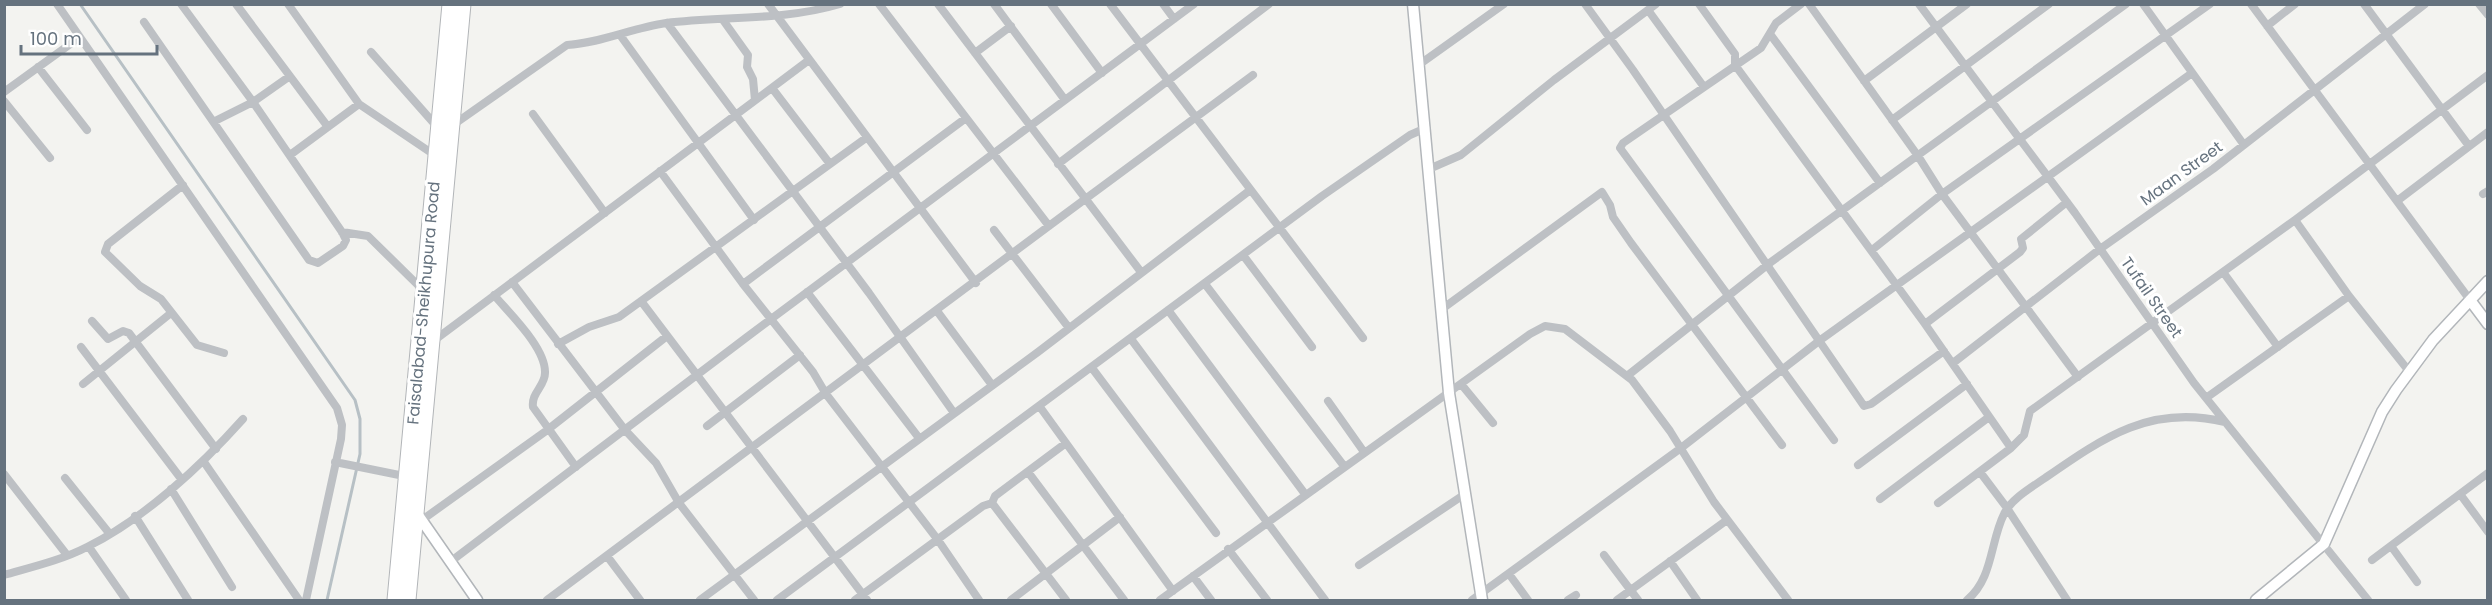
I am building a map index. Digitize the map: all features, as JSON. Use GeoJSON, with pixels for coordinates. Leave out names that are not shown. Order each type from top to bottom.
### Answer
{"type":"FeatureCollection","features":[{"type":"Feature","properties":{"kind":"highway","name":"Faisalabad-Sheikhupura Road"},"geometry":{"type":"LineString","coordinates":[[395,600],[432,342],[450,4]]}},
{"type":"Feature","properties":{"kind":"highway","name":"Faisalabad-Sheikhupura Road"},"geometry":{"type":"LineString","coordinates":[[408,600],[419,516],[412,478],[424,291],[436,156],[445,128],[463,4]]}},
{"type":"Feature","properties":{"kind":"main road"},"geometry":{"type":"LineString","coordinates":[[1413,4],[1449,393],[1478,598]]}},
{"type":"Feature","properties":{"kind":"main road"},"geometry":{"type":"LineString","coordinates":[[2256,600],[2324,544],[2382,412],[2408,370],[2487,280]]}},
{"type":"Feature","properties":{"kind":"main road"},"geometry":{"type":"LineString","coordinates":[[2470,300],[2487,324]]}},
{"type":"Feature","properties":{"kind":"main road"},"geometry":{"type":"LineString","coordinates":[[419,516],[477,600]]}},
{"type":"Feature","properties":{"kind":"street"},"geometry":{"type":"LineString","coordinates":[[57,4],[337,408],[342,432],[306,600]]}},
{"type":"Feature","properties":{"kind":"street"},"geometry":{"type":"LineString","coordinates":[[144,22],[215,121],[309,260],[318,262],[343,246],[346,240],[342,232],[254,102],[181,4]]}},
{"type":"Feature","properties":{"kind":"street"},"geometry":{"type":"LineString","coordinates":[[236,4],[328,127]]}},
{"type":"Feature","properties":{"kind":"street"},"geometry":{"type":"LineString","coordinates":[[288,4],[359,104],[436,156]]}},
{"type":"Feature","properties":{"kind":"street"},"geometry":{"type":"LineString","coordinates":[[768,4],[866,138],[976,282]]}},
{"type":"Feature","properties":{"kind":"street"},"geometry":{"type":"LineString","coordinates":[[371,52],[445,128],[564,46],[668,23],[808,13],[840,4]]}},
{"type":"Feature","properties":{"kind":"street"},"geometry":{"type":"LineString","coordinates":[[879,4],[1049,226]]}},
{"type":"Feature","properties":{"kind":"street"},"geometry":{"type":"LineString","coordinates":[[938,4],[1141,272]]}},
{"type":"Feature","properties":{"kind":"street"},"geometry":{"type":"LineString","coordinates":[[994,4],[1065,100]]}},
{"type":"Feature","properties":{"kind":"street"},"geometry":{"type":"LineString","coordinates":[[1052,4],[1102,73]]}},
{"type":"Feature","properties":{"kind":"street"},"geometry":{"type":"LineString","coordinates":[[1110,4],[1249,191],[1363,338]]}},
{"type":"Feature","properties":{"kind":"street"},"geometry":{"type":"LineString","coordinates":[[1163,4],[1174,19]]}},
{"type":"Feature","properties":{"kind":"street"},"geometry":{"type":"LineString","coordinates":[[450,562],[697,374],[1194,4]]}},
{"type":"Feature","properties":{"kind":"street"},"geometry":{"type":"LineString","coordinates":[[1058,164],[1269,4]]}},
{"type":"Feature","properties":{"kind":"street"},"geometry":{"type":"LineString","coordinates":[[1420,64],[1504,4]]}},
{"type":"Feature","properties":{"kind":"street"},"geometry":{"type":"LineString","coordinates":[[1585,4],[1866,407],[1944,351]]}},
{"type":"Feature","properties":{"kind":"street"},"geometry":{"type":"LineString","coordinates":[[1429,169],[1466,151],[1656,4]]}},
{"type":"Feature","properties":{"kind":"street"},"geometry":{"type":"LineString","coordinates":[[1699,4],[1735,54],[1735,65],[1872,250],[2011,448]]}},
{"type":"Feature","properties":{"kind":"street"},"geometry":{"type":"LineString","coordinates":[[1801,4],[1776,23],[1761,48],[1620,148],[1834,440]]}},
{"type":"Feature","properties":{"kind":"street"},"geometry":{"type":"LineString","coordinates":[[1809,4],[1918,156],[1942,194],[2078,377]]}},
{"type":"Feature","properties":{"kind":"street","name":"Tufail Street"},"geometry":{"type":"LineString","coordinates":[[1919,4],[2067,202],[2206,398],[2368,600]]}},
{"type":"Feature","properties":{"kind":"street"},"geometry":{"type":"LineString","coordinates":[[1864,81],[1967,4]]}},
{"type":"Feature","properties":{"kind":"street"},"geometry":{"type":"LineString","coordinates":[[1892,120],[2049,4]]}},
{"type":"Feature","properties":{"kind":"street"},"geometry":{"type":"LineString","coordinates":[[1627,376],[1766,266],[2126,4]]}},
{"type":"Feature","properties":{"kind":"street"},"geometry":{"type":"LineString","coordinates":[[2143,4],[2244,145]]}},
{"type":"Feature","properties":{"kind":"street"},"geometry":{"type":"LineString","coordinates":[[1872,250],[1942,194],[2210,4]]}},
{"type":"Feature","properties":{"kind":"street"},"geometry":{"type":"LineString","coordinates":[[2251,4],[2470,300]]}},
{"type":"Feature","properties":{"kind":"street"},"geometry":{"type":"LineString","coordinates":[[2267,26],[2295,4]]}},
{"type":"Feature","properties":{"kind":"street"},"geometry":{"type":"LineString","coordinates":[[2364,4],[2469,146]]}},
{"type":"Feature","properties":{"kind":"street","name":"Maan Street"},"geometry":{"type":"LineString","coordinates":[[1953,363],[2100,249],[2244,145],[2425,4]]}},
{"type":"Feature","properties":{"kind":"street"},"geometry":{"type":"LineString","coordinates":[[2479,4],[2487,15]]}},
{"type":"Feature","properties":{"kind":"street"},"geometry":{"type":"LineString","coordinates":[[1648,10],[1704,87]]}},
{"type":"Feature","properties":{"kind":"street"},"geometry":{"type":"LineString","coordinates":[[723,20],[748,55],[747,67],[753,79],[755,100]]}},
{"type":"Feature","properties":{"kind":"street"},"geometry":{"type":"LineString","coordinates":[[668,23],[954,413]]}},
{"type":"Feature","properties":{"kind":"street"},"geometry":{"type":"LineString","coordinates":[[975,53],[1011,27]]}},
{"type":"Feature","properties":{"kind":"street"},"geometry":{"type":"LineString","coordinates":[[1770,34],[1880,183]]}},
{"type":"Feature","properties":{"kind":"street"},"geometry":{"type":"LineString","coordinates":[[620,35],[754,220]]}},
{"type":"Feature","properties":{"kind":"street"},"geometry":{"type":"LineString","coordinates":[[4,92],[80,37]]}},
{"type":"Feature","properties":{"kind":"street"},"geometry":{"type":"LineString","coordinates":[[432,342],[809,60]]}},
{"type":"Feature","properties":{"kind":"street"},"geometry":{"type":"LineString","coordinates":[[38,68],[87,130]]}},
{"type":"Feature","properties":{"kind":"street"},"geometry":{"type":"LineString","coordinates":[[1478,598],[1681,448],[1819,341],[2049,178],[2192,73]]}},
{"type":"Feature","properties":{"kind":"street"},"geometry":{"type":"LineString","coordinates":[[547,600],[864,366],[1084,198],[1253,75]]}},
{"type":"Feature","properties":{"kind":"street"},"geometry":{"type":"LineString","coordinates":[[1938,503],[2011,448],[2024,435],[2030,411],[2295,220],[2487,75]]}},
{"type":"Feature","properties":{"kind":"street"},"geometry":{"type":"LineString","coordinates":[[215,121],[254,102],[290,76]]}},
{"type":"Feature","properties":{"kind":"street"},"geometry":{"type":"LineString","coordinates":[[771,88],[830,164]]}},
{"type":"Feature","properties":{"kind":"street"},"geometry":{"type":"LineString","coordinates":[[4,101],[50,158]]}},
{"type":"Feature","properties":{"kind":"street"},"geometry":{"type":"LineString","coordinates":[[290,155],[359,104]]}},
{"type":"Feature","properties":{"kind":"street"},"geometry":{"type":"LineString","coordinates":[[533,114],[605,213]]}},
{"type":"Feature","properties":{"kind":"street"},"geometry":{"type":"LineString","coordinates":[[743,284],[966,118]]}},
{"type":"Feature","properties":{"kind":"street"},"geometry":{"type":"LineString","coordinates":[[777,600],[1243,255],[1410,135],[1426,128]]}},
{"type":"Feature","properties":{"kind":"street"},"geometry":{"type":"LineString","coordinates":[[2397,201],[2487,132]]}},
{"type":"Feature","properties":{"kind":"street"},"geometry":{"type":"LineString","coordinates":[[558,344],[590,327],[614,320],[641,302],[866,138]]}},
{"type":"Feature","properties":{"kind":"street"},"geometry":{"type":"LineString","coordinates":[[660,171],[743,284],[822,384],[826,394],[938,540],[979,600]]}},
{"type":"Feature","properties":{"kind":"street"},"geometry":{"type":"LineString","coordinates":[[183,185],[105,249],[106,255],[140,286],[161,299],[197,345],[224,353]]}},
{"type":"Feature","properties":{"kind":"street"},"geometry":{"type":"LineString","coordinates":[[700,600],[1069,328],[1249,191]]}},
{"type":"Feature","properties":{"kind":"street"},"geometry":{"type":"LineString","coordinates":[[1442,309],[1602,192],[1610,205],[1613,216],[1782,445]]}},
{"type":"Feature","properties":{"kind":"street"},"geometry":{"type":"LineString","coordinates":[[1925,324],[2022,250],[2021,238],[2067,202]]}},
{"type":"Feature","properties":{"kind":"street"},"geometry":{"type":"LineString","coordinates":[[2295,220],[2349,296],[2408,370]]}},
{"type":"Feature","properties":{"kind":"street"},"geometry":{"type":"LineString","coordinates":[[994,230],[1069,328]]}},
{"type":"Feature","properties":{"kind":"street"},"geometry":{"type":"LineString","coordinates":[[342,232],[368,236],[424,291]]}},
{"type":"Feature","properties":{"kind":"street"},"geometry":{"type":"LineString","coordinates":[[1243,255],[1312,347]]}},
{"type":"Feature","properties":{"kind":"street"},"geometry":{"type":"LineString","coordinates":[[2223,272],[2278,346]]}},
{"type":"Feature","properties":{"kind":"street"},"geometry":{"type":"LineString","coordinates":[[513,282],[625,430],[656,463],[679,503],[754,600]]}},
{"type":"Feature","properties":{"kind":"street"},"geometry":{"type":"LineString","coordinates":[[1205,284],[1344,466]]}},
{"type":"Feature","properties":{"kind":"street"},"geometry":{"type":"LineString","coordinates":[[807,292],[920,438]]}},
{"type":"Feature","properties":{"kind":"street"},"geometry":{"type":"LineString","coordinates":[[494,296],[536,346],[543,362],[544,379],[532,402],[534,410],[576,467]]}},
{"type":"Feature","properties":{"kind":"street"},"geometry":{"type":"LineString","coordinates":[[2206,398],[2349,296]]}},
{"type":"Feature","properties":{"kind":"street"},"geometry":{"type":"LineString","coordinates":[[641,302],[754,448],[835,557],[862,599],[983,506],[992,503],[995,496],[1066,443]]}},
{"type":"Feature","properties":{"kind":"street"},"geometry":{"type":"LineString","coordinates":[[1168,310],[1305,494]]}},
{"type":"Feature","properties":{"kind":"street"},"geometry":{"type":"LineString","coordinates":[[937,311],[992,385]]}},
{"type":"Feature","properties":{"kind":"street"},"geometry":{"type":"LineString","coordinates":[[83,384],[171,313]]}},
{"type":"Feature","properties":{"kind":"street"},"geometry":{"type":"LineString","coordinates":[[92,321],[107,338],[111,339],[124,330],[135,341],[216,449]]}},
{"type":"Feature","properties":{"kind":"street"},"geometry":{"type":"LineString","coordinates":[[1160,600],[1530,334],[1552,326],[1565,330],[1637,386],[1681,448],[1696,477],[1785,600]]}},
{"type":"Feature","properties":{"kind":"street"},"geometry":{"type":"LineString","coordinates":[[419,516],[548,430],[667,336]]}},
{"type":"Feature","properties":{"kind":"street"},"geometry":{"type":"LineString","coordinates":[[1131,339],[1325,600]]}},
{"type":"Feature","properties":{"kind":"street"},"geometry":{"type":"LineString","coordinates":[[81,347],[182,480]]}},
{"type":"Feature","properties":{"kind":"street"},"geometry":{"type":"LineString","coordinates":[[706,426],[800,355]]}},
{"type":"Feature","properties":{"kind":"street"},"geometry":{"type":"LineString","coordinates":[[1092,368],[1216,533]]}},
{"type":"Feature","properties":{"kind":"street"},"geometry":{"type":"LineString","coordinates":[[1461,384],[1493,423]]}},
{"type":"Feature","properties":{"kind":"street"},"geometry":{"type":"LineString","coordinates":[[1858,465],[1967,384]]}},
{"type":"Feature","properties":{"kind":"street"},"geometry":{"type":"LineString","coordinates":[[1328,401],[1364,452]]}},
{"type":"Feature","properties":{"kind":"street"},"geometry":{"type":"LineString","coordinates":[[1040,407],[1173,591]]}},
{"type":"Feature","properties":{"kind":"street"},"geometry":{"type":"LineString","coordinates":[[1880,499],[1989,417]]}},
{"type":"Feature","properties":{"kind":"street"},"geometry":{"type":"LineString","coordinates":[[1967,600],[1980,594],[2007,508],[2077,456],[2134,424],[2178,417],[2202,417],[2226,423]]}},
{"type":"Feature","properties":{"kind":"street"},"geometry":{"type":"LineString","coordinates":[[4,575],[89,547],[135,516],[204,462],[243,419]]}},
{"type":"Feature","properties":{"kind":"street"},"geometry":{"type":"LineString","coordinates":[[204,462],[299,600]]}},
{"type":"Feature","properties":{"kind":"street"},"geometry":{"type":"LineString","coordinates":[[335,462],[412,478]]}},
{"type":"Feature","properties":{"kind":"street"},"geometry":{"type":"LineString","coordinates":[[1028,472],[1124,600]]}},
{"type":"Feature","properties":{"kind":"street"},"geometry":{"type":"LineString","coordinates":[[1980,472],[2007,508],[2067,600]]}},
{"type":"Feature","properties":{"kind":"street"},"geometry":{"type":"LineString","coordinates":[[4,474],[67,555]]}},
{"type":"Feature","properties":{"kind":"street"},"geometry":{"type":"LineString","coordinates":[[2372,560],[2487,474]]}},
{"type":"Feature","properties":{"kind":"street"},"geometry":{"type":"LineString","coordinates":[[66,478],[109,533]]}},
{"type":"Feature","properties":{"kind":"street"},"geometry":{"type":"LineString","coordinates":[[171,489],[232,588]]}},
{"type":"Feature","properties":{"kind":"street"},"geometry":{"type":"LineString","coordinates":[[1359,565],[1465,494]]}},
{"type":"Feature","properties":{"kind":"street"},"geometry":{"type":"LineString","coordinates":[[2460,494],[2487,532]]}},
{"type":"Feature","properties":{"kind":"street"},"geometry":{"type":"LineString","coordinates":[[992,503],[1066,600]]}},
{"type":"Feature","properties":{"kind":"street"},"geometry":{"type":"LineString","coordinates":[[135,516],[188,600]]}},
{"type":"Feature","properties":{"kind":"street"},"geometry":{"type":"LineString","coordinates":[[1011,600],[1120,518]]}},
{"type":"Feature","properties":{"kind":"street"},"geometry":{"type":"LineString","coordinates":[[1617,600],[1727,520]]}},
{"type":"Feature","properties":{"kind":"street"},"geometry":{"type":"LineString","coordinates":[[2391,546],[2417,582]]}},
{"type":"Feature","properties":{"kind":"street"},"geometry":{"type":"LineString","coordinates":[[89,547],[126,600]]}},
{"type":"Feature","properties":{"kind":"street"},"geometry":{"type":"LineString","coordinates":[[1228,549],[1267,600]]}},
{"type":"Feature","properties":{"kind":"street"},"geometry":{"type":"LineString","coordinates":[[1604,555],[1638,600]]}},
{"type":"Feature","properties":{"kind":"street"},"geometry":{"type":"LineString","coordinates":[[607,556],[640,600]]}},
{"type":"Feature","properties":{"kind":"street"},"geometry":{"type":"LineString","coordinates":[[1670,561],[1697,600]]}},
{"type":"Feature","properties":{"kind":"street"},"geometry":{"type":"LineString","coordinates":[[1509,574],[1528,600]]}},
{"type":"Feature","properties":{"kind":"street"},"geometry":{"type":"LineString","coordinates":[[1193,576],[1211,600]]}},
{"type":"Feature","properties":{"kind":"waterway"},"geometry":{"type":"LineString","coordinates":[[80,4],[355,400],[360,419],[360,454],[327,600]]}}]}
